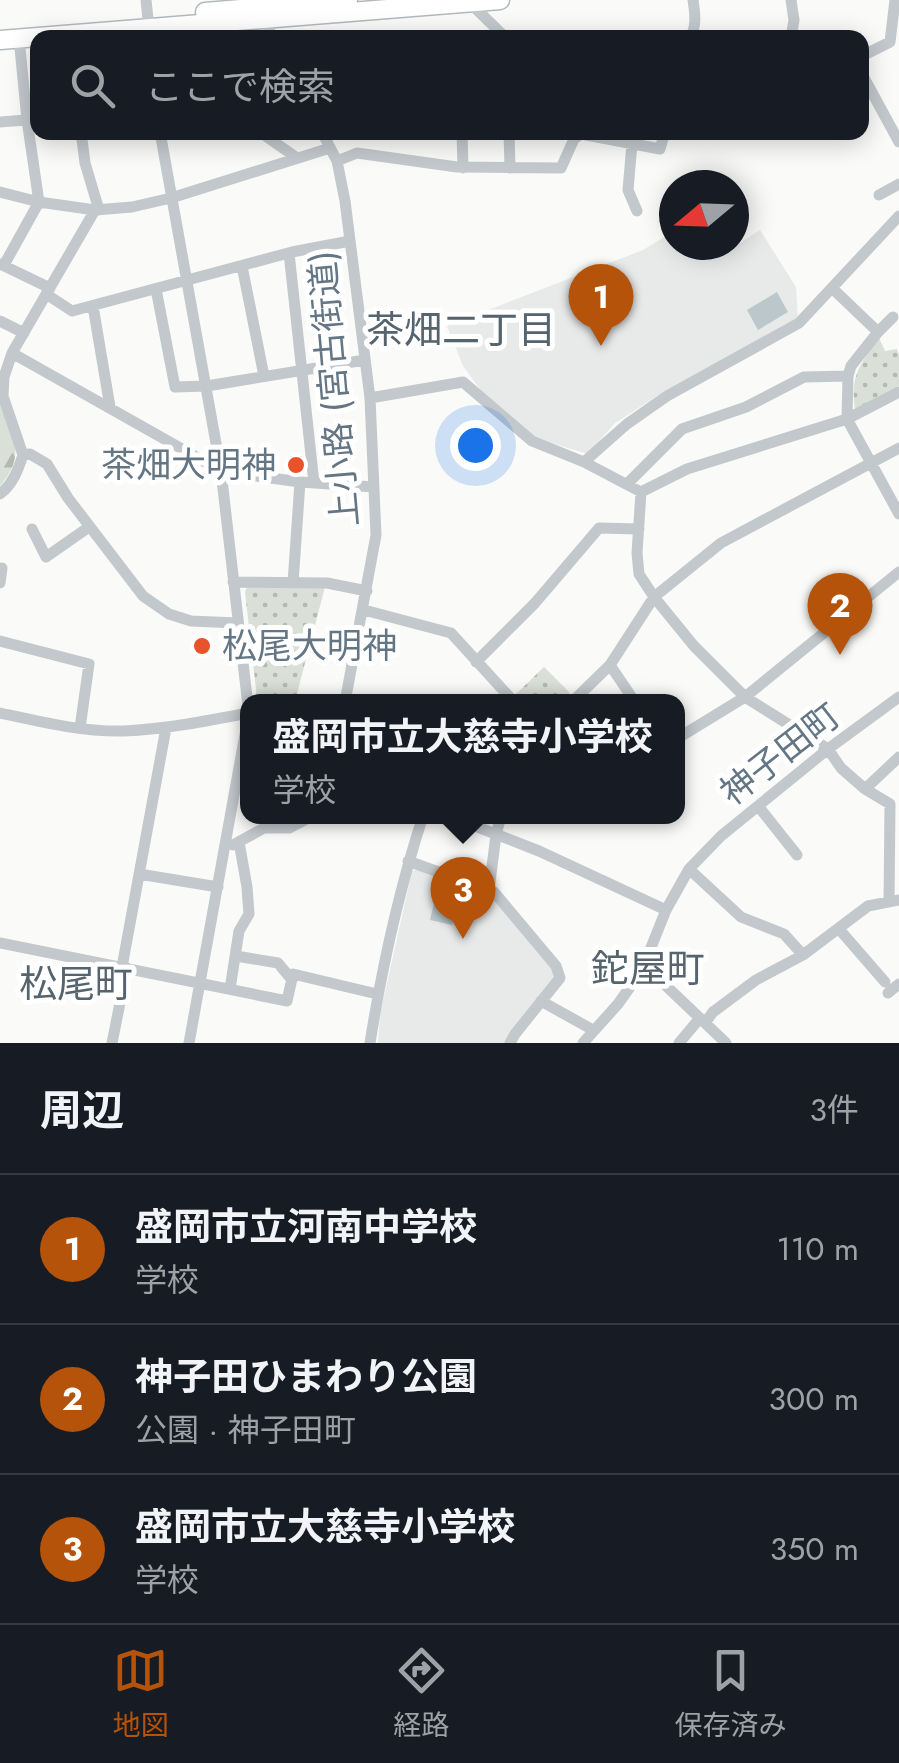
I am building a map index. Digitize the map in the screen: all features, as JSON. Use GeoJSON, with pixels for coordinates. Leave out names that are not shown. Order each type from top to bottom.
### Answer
{"type":"FeatureCollection","features":[{"type":"Feature","properties":{"kind":"highway"},"geometry":{"type":"LineString","coordinates":[[263,16],[348,0]]}},
{"type":"Feature","properties":{"kind":"highway"},"geometry":{"type":"LineString","coordinates":[[0,28],[500,0]]}},
{"type":"Feature","properties":{"kind":"highway"},"geometry":{"type":"LineString","coordinates":[[79,30],[148,21]]}},
{"type":"Feature","properties":{"kind":"street"},"geometry":{"type":"LineString","coordinates":[[693,0],[694,30]]}},
{"type":"Feature","properties":{"kind":"street"},"geometry":{"type":"LineString","coordinates":[[791,0],[793,30]]}},
{"type":"Feature","properties":{"kind":"street"},"geometry":{"type":"LineString","coordinates":[[869,52],[890,42],[895,0]]}},
{"type":"Feature","properties":{"kind":"street"},"geometry":{"type":"LineString","coordinates":[[470,2],[496,30]]}},
{"type":"Feature","properties":{"kind":"street"},"geometry":{"type":"LineString","coordinates":[[10,39],[30,113]]}},
{"type":"Feature","properties":{"kind":"street"},"geometry":{"type":"LineString","coordinates":[[869,87],[899,142]]}},
{"type":"Feature","properties":{"kind":"street"},"geometry":{"type":"LineString","coordinates":[[0,122],[30,120]]}},
{"type":"Feature","properties":{"kind":"street"},"geometry":{"type":"LineString","coordinates":[[34,140],[39,202],[2,264],[48,291],[72,311],[289,253],[350,241]]}},
{"type":"Feature","properties":{"kind":"street"},"geometry":{"type":"LineString","coordinates":[[0,494],[8,488],[22,456],[3,396],[12,353],[97,210],[81,140]]}},
{"type":"Feature","properties":{"kind":"street"},"geometry":{"type":"LineString","coordinates":[[161,140],[221,471],[246,694]]}},
{"type":"Feature","properties":{"kind":"street"},"geometry":{"type":"LineString","coordinates":[[271,140],[296,158]]}},
{"type":"Feature","properties":{"kind":"street","name":"上小路 (宮古街道)"},"geometry":{"type":"LineString","coordinates":[[326,140],[336,161],[350,241],[370,398],[376,535],[347,694]]}},
{"type":"Feature","properties":{"kind":"street"},"geometry":{"type":"LineString","coordinates":[[462,140],[462,168]]}},
{"type":"Feature","properties":{"kind":"street"},"geometry":{"type":"LineString","coordinates":[[510,140],[510,168]]}},
{"type":"Feature","properties":{"kind":"street"},"geometry":{"type":"LineString","coordinates":[[336,161],[357,153],[462,168],[562,168],[574,140]]}},
{"type":"Feature","properties":{"kind":"street"},"geometry":{"type":"LineString","coordinates":[[632,140],[628,190],[637,211]]}},
{"type":"Feature","properties":{"kind":"street"},"geometry":{"type":"LineString","coordinates":[[637,140],[660,149],[663,140]]}},
{"type":"Feature","properties":{"kind":"street"},"geometry":{"type":"LineString","coordinates":[[0,192],[97,210],[132,207],[330,148]]}},
{"type":"Feature","properties":{"kind":"street"},"geometry":{"type":"LineString","coordinates":[[879,195],[899,184]]}},
{"type":"Feature","properties":{"kind":"street"},"geometry":{"type":"LineString","coordinates":[[584,462],[667,396],[799,323],[899,216]]}},
{"type":"Feature","properties":{"kind":"street"},"geometry":{"type":"LineString","coordinates":[[289,253],[307,482],[293,583]]}},
{"type":"Feature","properties":{"kind":"street"},"geometry":{"type":"LineString","coordinates":[[242,266],[264,376]]}},
{"type":"Feature","properties":{"kind":"street"},"geometry":{"type":"LineString","coordinates":[[832,288],[878,332]]}},
{"type":"Feature","properties":{"kind":"street"},"geometry":{"type":"LineString","coordinates":[[156,289],[175,387],[206,386],[365,360]]}},
{"type":"Feature","properties":{"kind":"street"},"geometry":{"type":"LineString","coordinates":[[93,306],[110,406]]}},
{"type":"Feature","properties":{"kind":"street"},"geometry":{"type":"LineString","coordinates":[[894,316],[851,366],[847,420],[899,514]]}},
{"type":"Feature","properties":{"kind":"street"},"geometry":{"type":"LineString","coordinates":[[0,321],[24,333]]}},
{"type":"Feature","properties":{"kind":"street"},"geometry":{"type":"LineString","coordinates":[[12,353],[221,471],[374,487]]}},
{"type":"Feature","properties":{"kind":"street"},"geometry":{"type":"LineString","coordinates":[[626,484],[682,429],[746,407],[804,377],[848,376]]}},
{"type":"Feature","properties":{"kind":"street"},"geometry":{"type":"LineString","coordinates":[[370,398],[463,382],[532,441],[584,462],[641,492]]}},
{"type":"Feature","properties":{"kind":"street"},"geometry":{"type":"LineString","coordinates":[[641,492],[687,470],[847,420],[899,392]]}},
{"type":"Feature","properties":{"kind":"street"},"geometry":{"type":"LineString","coordinates":[[580,694],[610,665],[654,596],[721,543],[899,448]]}},
{"type":"Feature","properties":{"kind":"street"},"geometry":{"type":"LineString","coordinates":[[22,456],[30,454],[47,464],[136,588],[153,604],[190,620],[238,623]]}},
{"type":"Feature","properties":{"kind":"street"},"geometry":{"type":"LineString","coordinates":[[641,492],[639,574],[654,596],[694,646],[745,697],[828,750],[841,768],[890,804],[894,901],[868,906],[803,955],[756,980],[679,1043]]}},
{"type":"Feature","properties":{"kind":"street"},"geometry":{"type":"LineString","coordinates":[[32,529],[47,560],[90,526]]}},
{"type":"Feature","properties":{"kind":"street"},"geometry":{"type":"LineString","coordinates":[[476,662],[535,603],[599,528],[639,529]]}},
{"type":"Feature","properties":{"kind":"street"},"geometry":{"type":"LineString","coordinates":[[0,582],[2,568]]}},
{"type":"Feature","properties":{"kind":"street"},"geometry":{"type":"LineString","coordinates":[[685,734],[745,697],[899,572]]}},
{"type":"Feature","properties":{"kind":"street"},"geometry":{"type":"LineString","coordinates":[[233,582],[327,583],[367,591]]}},
{"type":"Feature","properties":{"kind":"street"},"geometry":{"type":"LineString","coordinates":[[364,610],[451,633],[506,694]]}},
{"type":"Feature","properties":{"kind":"street"},"geometry":{"type":"LineString","coordinates":[[0,640],[88,664],[80,728]]}},
{"type":"Feature","properties":{"kind":"street"},"geometry":{"type":"LineString","coordinates":[[610,665],[630,694]]}},
{"type":"Feature","properties":{"kind":"street","name":"神子田町"},"geometry":{"type":"LineString","coordinates":[[666,910],[689,870],[721,836],[899,696]]}},
{"type":"Feature","properties":{"kind":"street"},"geometry":{"type":"LineString","coordinates":[[0,713],[80,728],[121,731],[166,728],[240,714]]}},
{"type":"Feature","properties":{"kind":"street"},"geometry":{"type":"LineString","coordinates":[[112,1043],[166,728]]}},
{"type":"Feature","properties":{"kind":"street"},"geometry":{"type":"LineString","coordinates":[[190,1043],[240,757]]}},
{"type":"Feature","properties":{"kind":"street"},"geometry":{"type":"LineString","coordinates":[[866,789],[899,757]]}},
{"type":"Feature","properties":{"kind":"street"},"geometry":{"type":"LineString","coordinates":[[758,806],[797,856]]}},
{"type":"Feature","properties":{"kind":"street"},"geometry":{"type":"LineString","coordinates":[[224,848],[264,828],[289,828],[297,824]]}},
{"type":"Feature","properties":{"kind":"street"},"geometry":{"type":"LineString","coordinates":[[370,1043],[377,994],[420,824]]}},
{"type":"Feature","properties":{"kind":"street"},"geometry":{"type":"LineString","coordinates":[[469,824],[666,910],[642,969],[618,1004],[583,1043]]}},
{"type":"Feature","properties":{"kind":"street"},"geometry":{"type":"LineString","coordinates":[[489,890],[499,824]]}},
{"type":"Feature","properties":{"kind":"street"},"geometry":{"type":"LineString","coordinates":[[230,990],[239,931],[248,914],[240,842]]}},
{"type":"Feature","properties":{"kind":"street"},"geometry":{"type":"LineString","coordinates":[[408,861],[494,892],[556,966],[560,978],[510,1043]]}},
{"type":"Feature","properties":{"kind":"street"},"geometry":{"type":"LineString","coordinates":[[689,870],[741,917],[784,934],[803,955]]}},
{"type":"Feature","properties":{"kind":"street"},"geometry":{"type":"LineString","coordinates":[[139,874],[218,886]]}},
{"type":"Feature","properties":{"kind":"street"},"geometry":{"type":"LineString","coordinates":[[838,929],[891,986]]}},
{"type":"Feature","properties":{"kind":"street"},"geometry":{"type":"LineString","coordinates":[[0,944],[286,1001],[293,974],[377,994]]}},
{"type":"Feature","properties":{"kind":"street"},"geometry":{"type":"LineString","coordinates":[[242,957],[278,963],[292,980]]}},
{"type":"Feature","properties":{"kind":"street"},"geometry":{"type":"LineString","coordinates":[[642,969],[662,982],[726,1043]]}},
{"type":"Feature","properties":{"kind":"street"},"geometry":{"type":"LineString","coordinates":[[541,1001],[592,1030]]}},
{"type":"Feature","properties":{"kind":"shaded area"},"geometry":{"type":"Polygon","coordinates":[[[760,230],[796,287],[798,318],[615,423],[588,454],[538,439],[482,392],[463,366],[447,326],[643,250],[659,240],[659,260],[749,260],[749,237],[760,230]]]}},
{"type":"Feature","properties":{"kind":"shaded area"},"geometry":{"type":"Polygon","coordinates":[[[777,292],[788,312],[758,330],[747,310],[777,292]]]}},
{"type":"Feature","properties":{"kind":"shaded area"},"geometry":{"type":"Polygon","coordinates":[[[419,869],[492,897],[551,965],[556,977],[506,1043],[378,1043],[380,1015],[412,871],[419,869]]]}},
{"type":"Feature","properties":{"kind":"shaded area"},"geometry":{"type":"Polygon","coordinates":[[[438,886],[460,891],[452,925],[430,920],[438,886]]]}},
{"type":"Feature","properties":{"kind":"green space"},"geometry":{"type":"Polygon","coordinates":[[[879,338],[885,351],[897,349],[899,386],[855,409],[858,371],[879,338]]]}},
{"type":"Feature","properties":{"kind":"green space"},"geometry":{"type":"Polygon","coordinates":[[[0,403],[13,436],[15,455],[0,486],[0,403]]]}},
{"type":"Feature","properties":{"kind":"green space"},"geometry":{"type":"Polygon","coordinates":[[[248,585],[325,587],[297,694],[257,694],[245,592],[248,585]]]}},
{"type":"Feature","properties":{"kind":"green space"},"geometry":{"type":"Polygon","coordinates":[[[544,667],[570,693],[569,694],[516,694],[544,667]]]}},
{"type":"Feature","properties":{"kind":"place","name":"盛岡市立河南中学校"},"geometry":{"type":"Point","coordinates":[601,346]}},
{"type":"Feature","properties":{"kind":"place","name":"茶畑大明神"},"geometry":{"type":"Point","coordinates":[296,465]}},
{"type":"Feature","properties":{"kind":"place","name":"松尾大明神"},"geometry":{"type":"Point","coordinates":[202,646]}},
{"type":"Feature","properties":{"kind":"place","name":"神子田ひまわり公園"},"geometry":{"type":"Point","coordinates":[840,655]}},
{"type":"Feature","properties":{"kind":"place","name":"盛岡市立大慈寺小学校"},"geometry":{"type":"Point","coordinates":[463,939]}},
{"type":"Feature","properties":{"kind":"district","name":"茶畑二丁目"},"geometry":{"type":"Point","coordinates":[461,329]}},
{"type":"Feature","properties":{"kind":"district","name":"鉈屋町"},"geometry":{"type":"Point","coordinates":[648,968]}},
{"type":"Feature","properties":{"kind":"district","name":"松尾町"},"geometry":{"type":"Point","coordinates":[76,983]}}]}
